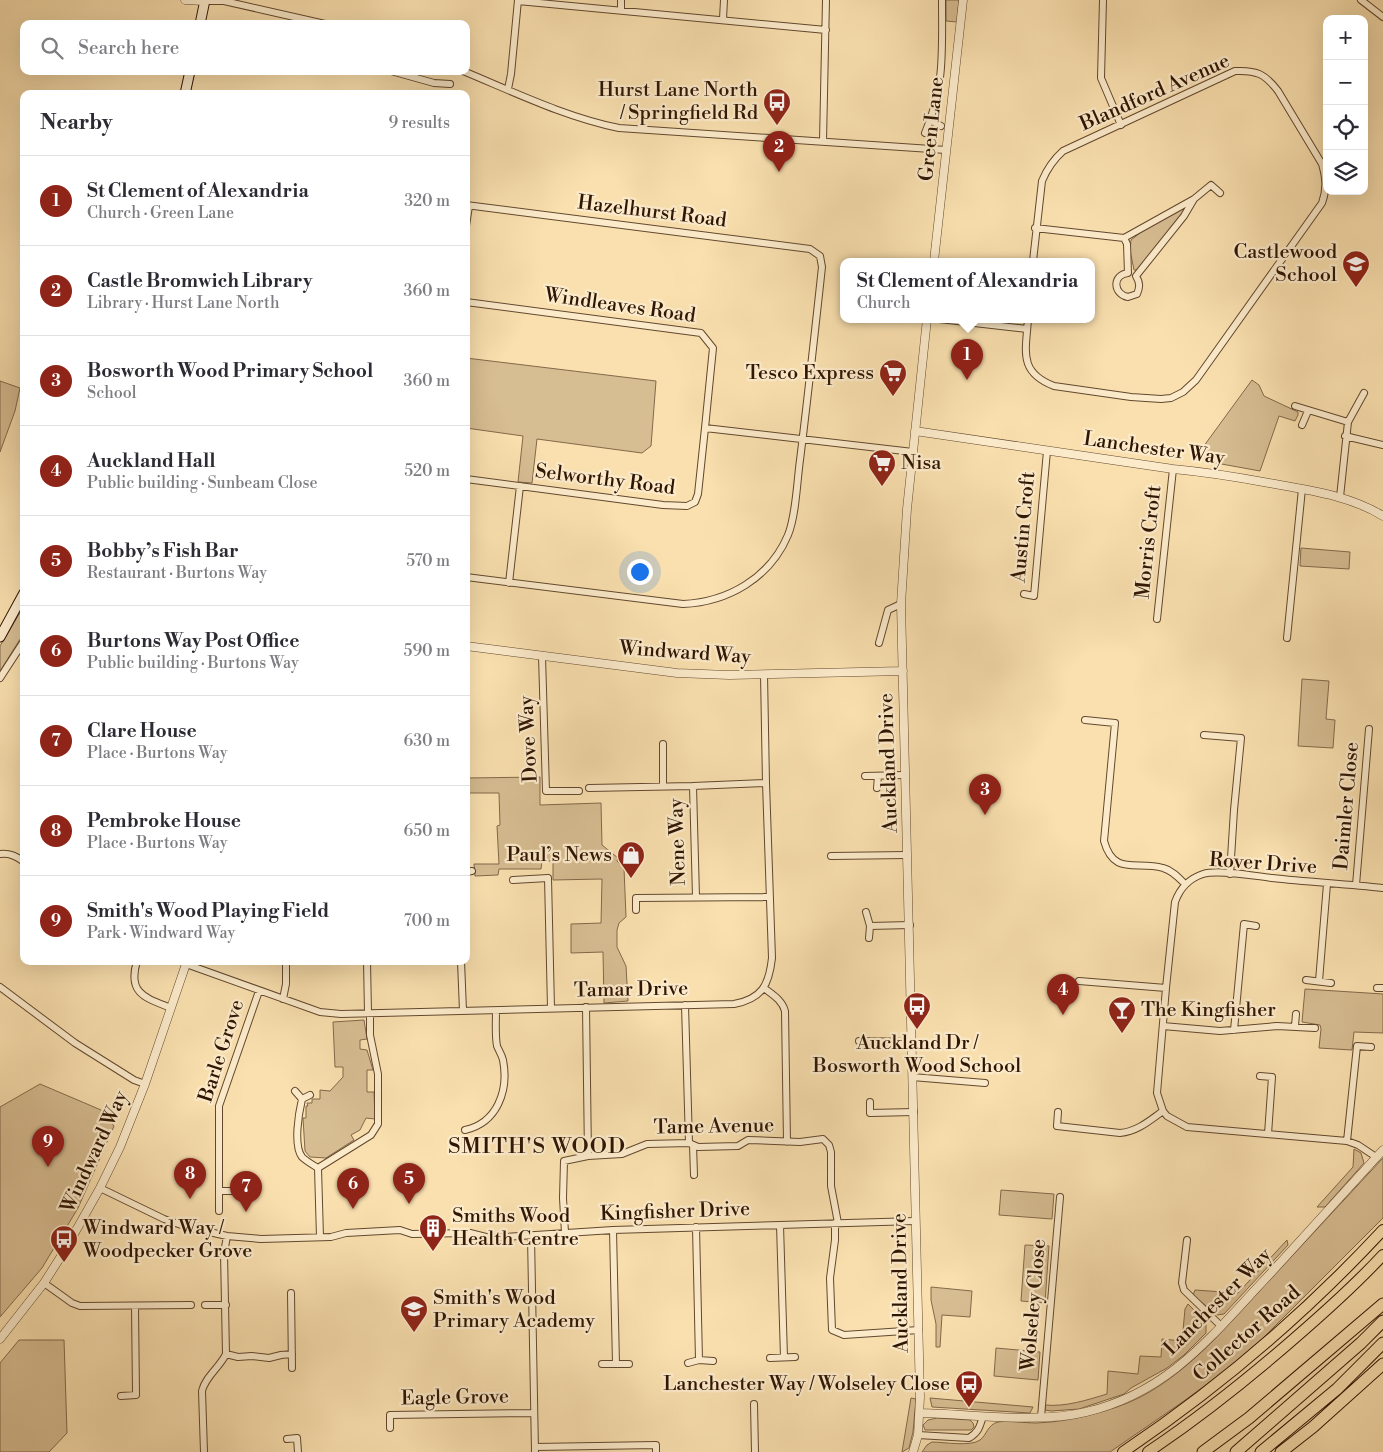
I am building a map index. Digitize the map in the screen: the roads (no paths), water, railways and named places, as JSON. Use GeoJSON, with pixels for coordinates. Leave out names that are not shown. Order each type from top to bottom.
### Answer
{"type":"FeatureCollection","features":[{"type":"Feature","properties":{"kind":"highway","name":"Collector Road"},"geometry":{"type":"LineString","coordinates":[[1123,1452],[1193,1404],[1254,1355],[1314,1300],[1383,1230]]}},
{"type":"Feature","properties":{"kind":"highway","name":"Collector Road"},"geometry":{"type":"LineString","coordinates":[[1148,1452],[1200,1416],[1264,1365],[1326,1312],[1383,1256]]}},
{"type":"Feature","properties":{"kind":"highway"},"geometry":{"type":"LineString","coordinates":[[1203,1452],[1249,1418],[1383,1304]]}},
{"type":"Feature","properties":{"kind":"highway"},"geometry":{"type":"LineString","coordinates":[[1236,1452],[1361,1343],[1383,1320]]}},
{"type":"Feature","properties":{"kind":"highway"},"geometry":{"type":"LineString","coordinates":[[1261,1452],[1337,1389],[1383,1343]]}},
{"type":"Feature","properties":{"kind":"highway"},"geometry":{"type":"LineString","coordinates":[[1280,1452],[1313,1427],[1383,1364]]}},
{"type":"Feature","properties":{"kind":"main road"},"geometry":{"type":"LineString","coordinates":[[201,20],[205,1]]}},
{"type":"Feature","properties":{"kind":"main road"},"geometry":{"type":"LineString","coordinates":[[186,90],[189,75]]}},
{"type":"Feature","properties":{"kind":"main road"},"geometry":{"type":"LineString","coordinates":[[0,637],[20,600]]}},
{"type":"Feature","properties":{"kind":"street"},"geometry":{"type":"LineString","coordinates":[[185,0],[232,1],[309,20]]}},
{"type":"Feature","properties":{"kind":"street"},"geometry":{"type":"LineString","coordinates":[[508,90],[518,0],[826,30]]}},
{"type":"Feature","properties":{"kind":"street"},"geometry":{"type":"LineString","coordinates":[[621,10],[622,0]]}},
{"type":"Feature","properties":{"kind":"street"},"geometry":{"type":"LineString","coordinates":[[723,19],[724,0]]}},
{"type":"Feature","properties":{"kind":"street"},"geometry":{"type":"LineString","coordinates":[[823,141],[826,0]]}},
{"type":"Feature","properties":{"kind":"street"},"geometry":{"type":"LineString","coordinates":[[925,133],[938,98],[942,61],[942,0]]}},
{"type":"Feature","properties":{"kind":"street","name":"Green Lane"},"geometry":{"type":"LineString","coordinates":[[934,258],[963,0]]}},
{"type":"Feature","properties":{"kind":"street"},"geometry":{"type":"LineString","coordinates":[[1103,0],[1101,78],[1120,125]]}},
{"type":"Feature","properties":{"kind":"street"},"geometry":{"type":"LineString","coordinates":[[1361,0],[1383,16]]}},
{"type":"Feature","properties":{"kind":"street","name":"Blandford Avenue"},"geometry":{"type":"LineString","coordinates":[[1028,323],[1025,354],[1028,366],[1042,382],[1054,386],[1131,397],[1161,399],[1171,398],[1183,392],[1196,380],[1322,203],[1326,180],[1322,164],[1270,81],[1262,74],[1248,70],[1235,71],[1063,152],[1052,162],[1042,181],[1035,228],[1033,258]]}},
{"type":"Feature","properties":{"kind":"street"},"geometry":{"type":"LineString","coordinates":[[470,74],[561,110],[603,125],[619,128],[946,150]]}},
{"type":"Feature","properties":{"kind":"street"},"geometry":{"type":"LineString","coordinates":[[405,75],[434,83],[450,84]]}},
{"type":"Feature","properties":{"kind":"street"},"geometry":{"type":"LineString","coordinates":[[930,120],[941,126]]}},
{"type":"Feature","properties":{"kind":"street"},"geometry":{"type":"LineString","coordinates":[[1035,228],[1124,238],[1194,199],[1212,185],[1220,193]]}},
{"type":"Feature","properties":{"kind":"street"},"geometry":{"type":"LineString","coordinates":[[1136,276],[1184,216],[1194,199]]}},
{"type":"Feature","properties":{"kind":"street","name":"Hazelhurst Road"},"geometry":{"type":"LineString","coordinates":[[470,206],[810,249],[820,256],[822,267],[803,440]]}},
{"type":"Feature","properties":{"kind":"street"},"geometry":{"type":"LineString","coordinates":[[1124,238],[1127,244],[1128,273]]}},
{"type":"Feature","properties":{"kind":"street"},"geometry":{"type":"LineString","coordinates":[[1124,273],[1136,276],[1140,281],[1140,288],[1137,294],[1123,296],[1116,288],[1116,282],[1119,277],[1124,273]]}},
{"type":"Feature","properties":{"kind":"street","name":"Windleaves Road"},"geometry":{"type":"LineString","coordinates":[[470,303],[701,333],[713,348],[705,428]]}},
{"type":"Feature","properties":{"kind":"street"},"geometry":{"type":"LineString","coordinates":[[902,671],[901,604],[915,430],[927,323]]}},
{"type":"Feature","properties":{"kind":"street"},"geometry":{"type":"LineString","coordinates":[[975,323],[1027,329]]}},
{"type":"Feature","properties":{"kind":"street"},"geometry":{"type":"LineString","coordinates":[[1340,497],[1348,422],[1364,393]]}},
{"type":"Feature","properties":{"kind":"street"},"geometry":{"type":"LineString","coordinates":[[1296,406],[1348,422]]}},
{"type":"Feature","properties":{"kind":"street"},"geometry":{"type":"LineString","coordinates":[[1302,425],[1308,411]]}},
{"type":"Feature","properties":{"kind":"street"},"geometry":{"type":"LineString","coordinates":[[705,428],[913,452]]}},
{"type":"Feature","properties":{"kind":"street","name":"Selworthy Road"},"geometry":{"type":"LineString","coordinates":[[470,480],[663,505],[687,506],[695,502],[698,494],[705,428]]}},
{"type":"Feature","properties":{"kind":"street","name":"Lanchester Way"},"geometry":{"type":"LineString","coordinates":[[915,430],[1047,451],[1196,471],[1302,489],[1340,497],[1383,516]]}},
{"type":"Feature","properties":{"kind":"street"},"geometry":{"type":"LineString","coordinates":[[1345,436],[1383,445]]}},
{"type":"Feature","properties":{"kind":"street"},"geometry":{"type":"LineString","coordinates":[[470,578],[683,604],[708,602],[734,593],[764,570],[773,560],[788,534],[794,510],[803,440]]}},
{"type":"Feature","properties":{"kind":"street","name":"Austin Croft"},"geometry":{"type":"LineString","coordinates":[[1024,594],[1034,596],[1047,451]]}},
{"type":"Feature","properties":{"kind":"street","name":"Morris Croft"},"geometry":{"type":"LineString","coordinates":[[1157,618],[1173,469]]}},
{"type":"Feature","properties":{"kind":"street"},"geometry":{"type":"LineString","coordinates":[[509,583],[520,486]]}},
{"type":"Feature","properties":{"kind":"street"},"geometry":{"type":"LineString","coordinates":[[1287,638],[1302,489]]}},
{"type":"Feature","properties":{"kind":"street"},"geometry":{"type":"LineString","coordinates":[[879,643],[888,610],[901,604]]}},
{"type":"Feature","properties":{"kind":"street"},"geometry":{"type":"LineString","coordinates":[[0,678],[20,647]]}},
{"type":"Feature","properties":{"kind":"street","name":"Windward Way"},"geometry":{"type":"LineString","coordinates":[[470,647],[677,673],[729,675],[902,671]]}},
{"type":"Feature","properties":{"kind":"street","name":"Dove Way"},"geometry":{"type":"LineString","coordinates":[[542,656],[546,791],[578,791]]}},
{"type":"Feature","properties":{"kind":"street","name":"Auckland Drive"},"geometry":{"type":"LineString","coordinates":[[902,671],[919,1330],[920,1413],[918,1435],[913,1452]]}},
{"type":"Feature","properties":{"kind":"street"},"geometry":{"type":"LineString","coordinates":[[764,674],[772,958],[770,975],[764,988],[783,1004],[785,1011],[787,1142]]}},
{"type":"Feature","properties":{"kind":"street"},"geometry":{"type":"LineString","coordinates":[[1085,720],[1116,723],[1104,841],[1107,852],[1113,860],[1121,864],[1162,867],[1173,872],[1185,884]]}},
{"type":"Feature","properties":{"kind":"street","name":"Daimler Close"},"geometry":{"type":"LineString","coordinates":[[1356,885],[1369,729]]}},
{"type":"Feature","properties":{"kind":"street"},"geometry":{"type":"LineString","coordinates":[[1204,735],[1241,738],[1230,874]]}},
{"type":"Feature","properties":{"kind":"street"},"geometry":{"type":"LineString","coordinates":[[663,744],[663,786]]}},
{"type":"Feature","properties":{"kind":"street"},"geometry":{"type":"LineString","coordinates":[[865,776],[904,775]]}},
{"type":"Feature","properties":{"kind":"street"},"geometry":{"type":"LineString","coordinates":[[878,776],[878,788]]}},
{"type":"Feature","properties":{"kind":"street"},"geometry":{"type":"LineString","coordinates":[[589,788],[766,783]]}},
{"type":"Feature","properties":{"kind":"street","name":"Nene Way"},"geometry":{"type":"LineString","coordinates":[[693,786],[696,897]]}},
{"type":"Feature","properties":{"kind":"street"},"geometry":{"type":"LineString","coordinates":[[0,854],[9,854],[20,859]]}},
{"type":"Feature","properties":{"kind":"street","name":"Auckland Drive"},"geometry":{"type":"LineString","coordinates":[[831,856],[908,855]]}},
{"type":"Feature","properties":{"kind":"street","name":"Rover Drive"},"geometry":{"type":"LineString","coordinates":[[1163,1111],[1157,1094],[1166,988],[1175,902],[1179,891],[1185,884],[1192,878],[1206,873],[1383,888]]}},
{"type":"Feature","properties":{"kind":"street"},"geometry":{"type":"LineString","coordinates":[[513,880],[548,878],[551,1008]]}},
{"type":"Feature","properties":{"kind":"street"},"geometry":{"type":"LineString","coordinates":[[1319,981],[1327,884]]}},
{"type":"Feature","properties":{"kind":"street"},"geometry":{"type":"LineString","coordinates":[[636,910],[636,898],[770,897]]}},
{"type":"Feature","properties":{"kind":"street"},"geometry":{"type":"LineString","coordinates":[[866,912],[870,926],[869,938]]}},
{"type":"Feature","properties":{"kind":"street"},"geometry":{"type":"LineString","coordinates":[[1234,1030],[1244,924],[1256,926]]}},
{"type":"Feature","properties":{"kind":"street"},"geometry":{"type":"LineString","coordinates":[[870,926],[910,925]]}},
{"type":"Feature","properties":{"kind":"street"},"geometry":{"type":"LineString","coordinates":[[136,965],[134,979],[139,992],[151,1001],[171,1008]]}},
{"type":"Feature","properties":{"kind":"street","name":"Windward Way"},"geometry":{"type":"LineString","coordinates":[[0,1339],[44,1283],[66,1250],[100,1188],[120,1147],[186,965]]}},
{"type":"Feature","properties":{"kind":"street","name":"Tamar Drive"},"geometry":{"type":"LineString","coordinates":[[192,965],[320,1012],[341,1014],[734,1004],[753,999],[764,988]]}},
{"type":"Feature","properties":{"kind":"street"},"geometry":{"type":"LineString","coordinates":[[283,999],[286,984],[286,965]]}},
{"type":"Feature","properties":{"kind":"street"},"geometry":{"type":"LineString","coordinates":[[318,1168],[371,1135],[378,1124],[378,1074],[370,1035],[367,965]]}},
{"type":"Feature","properties":{"kind":"street"},"geometry":{"type":"LineString","coordinates":[[461,965],[462,1011]]}},
{"type":"Feature","properties":{"kind":"street"},"geometry":{"type":"LineString","coordinates":[[1306,980],[1331,983]]}},
{"type":"Feature","properties":{"kind":"street"},"geometry":{"type":"LineString","coordinates":[[1079,981],[1166,988]]}},
{"type":"Feature","properties":{"kind":"street"},"geometry":{"type":"LineString","coordinates":[[0,987],[75,1043],[134,1080],[144,1084]]}},
{"type":"Feature","properties":{"kind":"street","name":"Barle Grove"},"geometry":{"type":"LineString","coordinates":[[219,1211],[219,1106],[259,991]]}},
{"type":"Feature","properties":{"kind":"street"},"geometry":{"type":"LineString","coordinates":[[685,1005],[694,1174]]}},
{"type":"Feature","properties":{"kind":"street"},"geometry":{"type":"LineString","coordinates":[[586,1007],[588,1156]]}},
{"type":"Feature","properties":{"kind":"street"},"geometry":{"type":"LineString","coordinates":[[465,1130],[477,1128],[490,1118],[500,1100],[504,1086],[503,1060],[497,1045],[496,1011]]}},
{"type":"Feature","properties":{"kind":"street"},"geometry":{"type":"LineString","coordinates":[[1295,1026],[1296,1014]]}},
{"type":"Feature","properties":{"kind":"street"},"geometry":{"type":"LineString","coordinates":[[1163,1026],[1220,1030],[1295,1026],[1315,1028]]}},
{"type":"Feature","properties":{"kind":"street"},"geometry":{"type":"LineString","coordinates":[[859,1041],[912,1042]]}},
{"type":"Feature","properties":{"kind":"street"},"geometry":{"type":"LineString","coordinates":[[1348,1141],[1357,1046],[1371,1047]]}},
{"type":"Feature","properties":{"kind":"street"},"geometry":{"type":"LineString","coordinates":[[1260,1076],[1272,1076],[1268,1134]]}},
{"type":"Feature","properties":{"kind":"street"},"geometry":{"type":"LineString","coordinates":[[912,1077],[985,1083]]}},
{"type":"Feature","properties":{"kind":"street"},"geometry":{"type":"LineString","coordinates":[[295,1091],[302,1099]]}},
{"type":"Feature","properties":{"kind":"street"},"geometry":{"type":"LineString","coordinates":[[302,1099],[310,1096]]}},
{"type":"Feature","properties":{"kind":"street"},"geometry":{"type":"LineString","coordinates":[[302,1099],[298,1116],[299,1151],[303,1158],[318,1168]]}},
{"type":"Feature","properties":{"kind":"street"},"geometry":{"type":"LineString","coordinates":[[870,1102],[870,1113],[914,1112]]}},
{"type":"Feature","properties":{"kind":"street"},"geometry":{"type":"LineString","coordinates":[[1058,1112],[1057,1126],[1120,1134],[1143,1126],[1163,1111],[1167,1116],[1187,1127],[1348,1141],[1358,1145],[1376,1158]]}},
{"type":"Feature","properties":{"kind":"street","name":"Tame Avenue"},"geometry":{"type":"LineString","coordinates":[[565,1233],[563,1198],[564,1161],[588,1156],[622,1154],[647,1144],[691,1144],[698,1147],[738,1146],[748,1140],[787,1142],[823,1140],[829,1145],[831,1152],[831,1186],[836,1223],[830,1278],[832,1330],[844,1334],[919,1330]]}},
{"type":"Feature","properties":{"kind":"street","name":"Lanchester Way"},"geometry":{"type":"LineString","coordinates":[[920,1413],[983,1416],[1058,1416],[1086,1412],[1150,1387],[1187,1360],[1221,1326],[1383,1150]]}},
{"type":"Feature","properties":{"kind":"street"},"geometry":{"type":"LineString","coordinates":[[318,1168],[320,1237]]}},
{"type":"Feature","properties":{"kind":"street","name":"Kingfisher Drive"},"geometry":{"type":"LineString","coordinates":[[100,1188],[187,1228],[227,1236],[269,1239],[331,1237],[346,1233],[400,1230],[412,1234],[470,1233],[490,1238],[613,1230],[916,1221]]}},
{"type":"Feature","properties":{"kind":"street"},"geometry":{"type":"LineString","coordinates":[[219,1192],[249,1191]]}},
{"type":"Feature","properties":{"kind":"street","name":"Wolseley Close"},"geometry":{"type":"LineString","coordinates":[[1041,1417],[1060,1196]]}},
{"type":"Feature","properties":{"kind":"street"},"geometry":{"type":"LineString","coordinates":[[780,1225],[784,1357]]}},
{"type":"Feature","properties":{"kind":"street"},"geometry":{"type":"LineString","coordinates":[[696,1227],[700,1360]]}},
{"type":"Feature","properties":{"kind":"street"},"geometry":{"type":"LineString","coordinates":[[613,1230],[616,1364]]}},
{"type":"Feature","properties":{"kind":"street"},"geometry":{"type":"LineString","coordinates":[[204,1452],[204,1385],[226,1354],[224,1253],[227,1236]]}},
{"type":"Feature","properties":{"kind":"street"},"geometry":{"type":"LineString","coordinates":[[531,1236],[535,1449],[606,1449],[656,1445],[656,1452]]}},
{"type":"Feature","properties":{"kind":"street"},"geometry":{"type":"LineString","coordinates":[[1186,1240],[1182,1283],[1184,1290],[1221,1326]]}},
{"type":"Feature","properties":{"kind":"street"},"geometry":{"type":"LineString","coordinates":[[44,1283],[72,1303],[80,1306],[191,1305]]}},
{"type":"Feature","properties":{"kind":"street"},"geometry":{"type":"LineString","coordinates":[[291,1293],[292,1368]]}},
{"type":"Feature","properties":{"kind":"street"},"geometry":{"type":"LineString","coordinates":[[205,1305],[226,1305]]}},
{"type":"Feature","properties":{"kind":"street"},"geometry":{"type":"LineString","coordinates":[[121,1396],[136,1395],[135,1306]]}},
{"type":"Feature","properties":{"kind":"street"},"geometry":{"type":"LineString","coordinates":[[226,1354],[238,1357],[269,1358],[292,1354]]}},
{"type":"Feature","properties":{"kind":"street"},"geometry":{"type":"LineString","coordinates":[[770,1358],[795,1357]]}},
{"type":"Feature","properties":{"kind":"street"},"geometry":{"type":"LineString","coordinates":[[688,1362],[700,1360],[713,1361]]}},
{"type":"Feature","properties":{"kind":"street"},"geometry":{"type":"LineString","coordinates":[[602,1364],[629,1364]]}},
{"type":"Feature","properties":{"kind":"street"},"geometry":{"type":"LineString","coordinates":[[754,1404],[754,1452]]}},
{"type":"Feature","properties":{"kind":"street","name":"Eagle Grove"},"geometry":{"type":"LineString","coordinates":[[390,1428],[390,1415],[534,1413]]}},
{"type":"Feature","properties":{"kind":"street"},"geometry":{"type":"LineString","coordinates":[[918,1435],[969,1438],[980,1429],[983,1416]]}},
{"type":"Feature","properties":{"kind":"street"},"geometry":{"type":"LineString","coordinates":[[287,1439],[297,1438],[298,1452]]}},
{"type":"Feature","properties":{"kind":"place","name":"Hurst Lane North / Springfield Rd"},"geometry":{"type":"Point","coordinates":[777,126]}},
{"type":"Feature","properties":{"kind":"place","name":"Castle Bromwich Library"},"geometry":{"type":"Point","coordinates":[779,172]}},
{"type":"Feature","properties":{"kind":"place","name":"Castlewood School"},"geometry":{"type":"Point","coordinates":[1356,288]}},
{"type":"Feature","properties":{"kind":"place","name":"St Clement of Alexandria"},"geometry":{"type":"Point","coordinates":[967,380]}},
{"type":"Feature","properties":{"kind":"place","name":"Tesco Express"},"geometry":{"type":"Point","coordinates":[893,397]}},
{"type":"Feature","properties":{"kind":"place","name":"Nisa"},"geometry":{"type":"Point","coordinates":[882,487]}},
{"type":"Feature","properties":{"kind":"place","name":"Bosworth Wood Primary School"},"geometry":{"type":"Point","coordinates":[985,815]}},
{"type":"Feature","properties":{"kind":"place","name":"Paul’s News"},"geometry":{"type":"Point","coordinates":[631,879]}},
{"type":"Feature","properties":{"kind":"place","name":"Auckland Hall"},"geometry":{"type":"Point","coordinates":[1063,1015]}},
{"type":"Feature","properties":{"kind":"place","name":"Auckland Dr / Bosworth Wood School"},"geometry":{"type":"Point","coordinates":[917,1030]}},
{"type":"Feature","properties":{"kind":"place","name":"The Kingfisher"},"geometry":{"type":"Point","coordinates":[1122,1034]}},
{"type":"Feature","properties":{"kind":"place","name":"Smith's Wood Playing Field"},"geometry":{"type":"Point","coordinates":[48,1167]}},
{"type":"Feature","properties":{"kind":"place","name":"Pembroke House"},"geometry":{"type":"Point","coordinates":[190,1199]}},
{"type":"Feature","properties":{"kind":"place","name":"Bobby’s Fish Bar"},"geometry":{"type":"Point","coordinates":[409,1204]}},
{"type":"Feature","properties":{"kind":"place","name":"Burtons Way Post Office"},"geometry":{"type":"Point","coordinates":[353,1209]}},
{"type":"Feature","properties":{"kind":"place","name":"Clare House"},"geometry":{"type":"Point","coordinates":[246,1212]}},
{"type":"Feature","properties":{"kind":"place","name":"Smiths Wood Health Centre"},"geometry":{"type":"Point","coordinates":[433,1252]}},
{"type":"Feature","properties":{"kind":"place","name":"Windward Way / Woodpecker Grove"},"geometry":{"type":"Point","coordinates":[64,1263]}},
{"type":"Feature","properties":{"kind":"place","name":"Smith's Wood Primary Academy"},"geometry":{"type":"Point","coordinates":[414,1333]}},
{"type":"Feature","properties":{"kind":"place","name":"Lanchester Way / Wolseley Close"},"geometry":{"type":"Point","coordinates":[969,1408]}},
{"type":"Feature","properties":{"kind":"district","name":"SMITH'S WOOD"},"geometry":{"type":"Point","coordinates":[537,1146]}}]}
